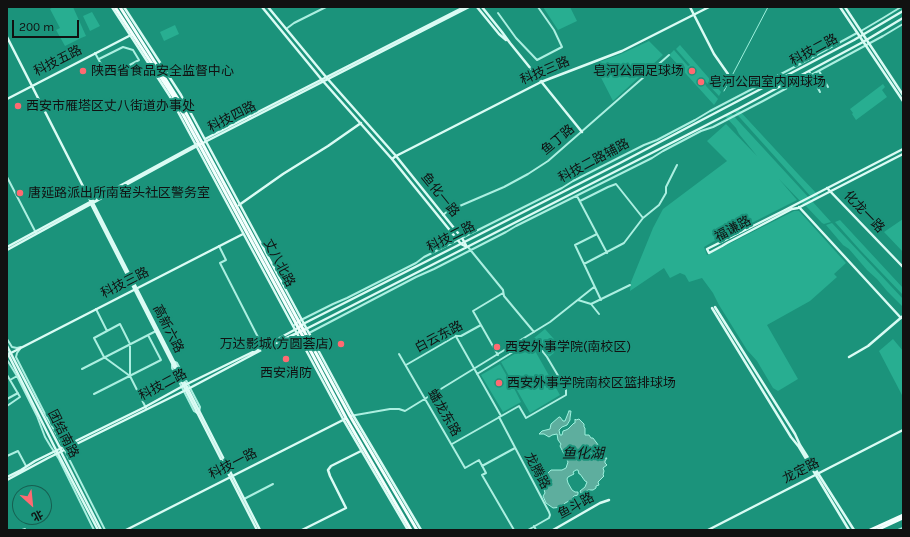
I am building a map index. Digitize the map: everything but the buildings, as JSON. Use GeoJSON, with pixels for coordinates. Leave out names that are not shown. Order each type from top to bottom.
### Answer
{"type":"FeatureCollection","features":[{"type":"Feature","properties":{"kind":"main road","name":"丈八北路"},"geometry":{"type":"LineString","coordinates":[[115,7],[173,96],[197,145],[248,231],[298,325],[344,419],[412,530]]}},
{"type":"Feature","properties":{"kind":"main road","name":"丈八北路"},"geometry":{"type":"LineString","coordinates":[[120,7],[138,32],[204,141],[238,206],[248,231]]}},
{"type":"Feature","properties":{"kind":"main road","name":"丈八北路"},"geometry":{"type":"LineString","coordinates":[[301,332],[308,334],[351,416],[417,530]]}},
{"type":"Feature","properties":{"kind":"main road"},"geometry":{"type":"LineString","coordinates":[[870,530],[903,515]]}},
{"type":"Feature","properties":{"kind":"main road"},"geometry":{"type":"LineString","coordinates":[[877,530],[903,518]]}},
{"type":"Feature","properties":{"kind":"street"},"geometry":{"type":"LineString","coordinates":[[112,7],[132,35]]}},
{"type":"Feature","properties":{"kind":"street"},"geometry":{"type":"LineString","coordinates":[[124,7],[138,32]]}},
{"type":"Feature","properties":{"kind":"street","name":"鱼化一路"},"geometry":{"type":"LineString","coordinates":[[262,7],[323,81],[392,159],[461,244],[468,247]]}},
{"type":"Feature","properties":{"kind":"street","name":"鱼化一路"},"geometry":{"type":"LineString","coordinates":[[268,7],[327,78],[396,156],[468,247]]}},
{"type":"Feature","properties":{"kind":"street"},"geometry":{"type":"LineString","coordinates":[[286,29],[294,23],[326,7]]}},
{"type":"Feature","properties":{"kind":"street","name":"科技四路"},"geometry":{"type":"LineString","coordinates":[[7,249],[204,141],[464,7]]}},
{"type":"Feature","properties":{"kind":"street","name":"科技四路"},"geometry":{"type":"LineString","coordinates":[[327,78],[469,7]]}},
{"type":"Feature","properties":{"kind":"street"},"geometry":{"type":"LineString","coordinates":[[477,7],[500,34],[510,43]]}},
{"type":"Feature","properties":{"kind":"street"},"geometry":{"type":"LineString","coordinates":[[482,7],[582,132]]}},
{"type":"Feature","properties":{"kind":"street"},"geometry":{"type":"LineString","coordinates":[[498,13],[516,38],[537,60],[562,47],[554,30],[538,7]]}},
{"type":"Feature","properties":{"kind":"street"},"geometry":{"type":"LineString","coordinates":[[690,7],[714,54],[728,74]]}},
{"type":"Feature","properties":{"kind":"street","name":"科技三路"},"geometry":{"type":"LineString","coordinates":[[392,159],[541,82],[622,51],[709,7]]}},
{"type":"Feature","properties":{"kind":"street"},"geometry":{"type":"LineString","coordinates":[[840,7],[862,36],[903,101]]}},
{"type":"Feature","properties":{"kind":"street"},"geometry":{"type":"LineString","coordinates":[[844,7],[859,32]]}},
{"type":"Feature","properties":{"kind":"street","name":"科技二路辅路"},"geometry":{"type":"LineString","coordinates":[[298,325],[333,304],[664,136],[859,32],[901,7]]}},
{"type":"Feature","properties":{"kind":"street","name":"科技二路"},"geometry":{"type":"LineString","coordinates":[[146,408],[185,385],[262,347],[298,325],[633,156],[862,36],[903,11]]}},
{"type":"Feature","properties":{"kind":"street","name":"科技二路"},"geometry":{"type":"LineString","coordinates":[[7,478],[187,389],[267,347],[301,332],[738,109],[865,41],[903,18]]}},
{"type":"Feature","properties":{"kind":"street","name":"科技二路辅路"},"geometry":{"type":"LineString","coordinates":[[308,334],[402,284],[652,158],[688,138],[713,127],[903,24]]}},
{"type":"Feature","properties":{"kind":"street","name":"科技五路"},"geometry":{"type":"LineString","coordinates":[[7,99],[138,32]]}},
{"type":"Feature","properties":{"kind":"street","name":"高新六路"},"geometry":{"type":"LineString","coordinates":[[7,37],[259,530]]}},
{"type":"Feature","properties":{"kind":"street"},"geometry":{"type":"LineString","coordinates":[[867,44],[903,95]]}},
{"type":"Feature","properties":{"kind":"street"},"geometry":{"type":"LineString","coordinates":[[95,53],[106,73],[109,75],[139,60],[133,50],[123,47],[99,59]]}},
{"type":"Feature","properties":{"kind":"street","name":"鱼丁路"},"geometry":{"type":"LineString","coordinates":[[443,215],[448,211],[504,187],[528,174],[557,154],[668,55]]}},
{"type":"Feature","properties":{"kind":"street"},"geometry":{"type":"LineString","coordinates":[[819,70],[828,87]]}},
{"type":"Feature","properties":{"kind":"street"},"geometry":{"type":"LineString","coordinates":[[809,71],[820,92]]}},
{"type":"Feature","properties":{"kind":"street"},"geometry":{"type":"LineString","coordinates":[[238,206],[283,174],[361,123]]}},
{"type":"Feature","properties":{"kind":"street","name":"福谦路"},"geometry":{"type":"LineString","coordinates":[[903,149],[707,249],[709,253],[792,209],[799,207],[903,154]]}},
{"type":"Feature","properties":{"kind":"street"},"geometry":{"type":"LineString","coordinates":[[584,264],[624,243],[643,218],[658,205],[666,193],[666,187],[678,165]]}},
{"type":"Feature","properties":{"kind":"street"},"geometry":{"type":"LineString","coordinates":[[7,177],[36,233]]}},
{"type":"Feature","properties":{"kind":"street"},"geometry":{"type":"LineString","coordinates":[[580,201],[616,184],[643,218]]}},
{"type":"Feature","properties":{"kind":"street","name":"化龙一路"},"geometry":{"type":"LineString","coordinates":[[827,188],[903,267]]}},
{"type":"Feature","properties":{"kind":"street"},"geometry":{"type":"LineString","coordinates":[[577,196],[607,253]]}},
{"type":"Feature","properties":{"kind":"street"},"geometry":{"type":"LineString","coordinates":[[799,207],[902,317],[868,346],[849,357]]}},
{"type":"Feature","properties":{"kind":"street"},"geometry":{"type":"LineString","coordinates":[[248,231],[301,332]]}},
{"type":"Feature","properties":{"kind":"street","name":"科技三路"},"geometry":{"type":"LineString","coordinates":[[8,353],[248,231]]}},
{"type":"Feature","properties":{"kind":"street"},"geometry":{"type":"LineString","coordinates":[[597,234],[575,245],[601,300]]}},
{"type":"Feature","properties":{"kind":"street"},"geometry":{"type":"LineString","coordinates":[[219,246],[226,260],[220,263],[262,347]]}},
{"type":"Feature","properties":{"kind":"street"},"geometry":{"type":"LineString","coordinates":[[468,247],[503,290],[504,296],[534,332]]}},
{"type":"Feature","properties":{"kind":"street"},"geometry":{"type":"LineString","coordinates":[[591,304],[630,285]]}},
{"type":"Feature","properties":{"kind":"street"},"geometry":{"type":"LineString","coordinates":[[421,530],[351,416],[390,409],[405,411],[550,322],[594,287]]}},
{"type":"Feature","properties":{"kind":"street"},"geometry":{"type":"LineString","coordinates":[[498,354],[473,311],[503,293]]}},
{"type":"Feature","properties":{"kind":"street"},"geometry":{"type":"LineString","coordinates":[[578,300],[591,304],[599,314]]}},
{"type":"Feature","properties":{"kind":"street"},"geometry":{"type":"LineString","coordinates":[[714,308],[795,434],[849,530]]}},
{"type":"Feature","properties":{"kind":"street"},"geometry":{"type":"LineString","coordinates":[[96,309],[107,331]]}},
{"type":"Feature","properties":{"kind":"street"},"geometry":{"type":"LineString","coordinates":[[130,376],[104,358],[94,338],[120,324],[130,344],[130,376],[146,408]]}},
{"type":"Feature","properties":{"kind":"street","name":"龙腾路"},"geometry":{"type":"LineString","coordinates":[[449,324],[478,374],[515,448],[550,512],[549,518],[534,526]]}},
{"type":"Feature","properties":{"kind":"street","name":"白云东路"},"geometry":{"type":"LineString","coordinates":[[406,365],[456,336],[461,336],[481,325]]}},
{"type":"Feature","properties":{"kind":"street"},"geometry":{"type":"LineString","coordinates":[[82,369],[157,331]]}},
{"type":"Feature","properties":{"kind":"street"},"geometry":{"type":"LineString","coordinates":[[94,394],[161,360],[148,335]]}},
{"type":"Feature","properties":{"kind":"street"},"geometry":{"type":"LineString","coordinates":[[7,339],[12,347],[22,347]]}},
{"type":"Feature","properties":{"kind":"street","name":"团结南路"},"geometry":{"type":"LineString","coordinates":[[7,346],[8,353],[18,376],[34,408],[59,451]]}},
{"type":"Feature","properties":{"kind":"street"},"geometry":{"type":"LineString","coordinates":[[22,347],[17,353],[16,357],[51,423],[59,451],[105,530]]}},
{"type":"Feature","properties":{"kind":"street"},"geometry":{"type":"LineString","coordinates":[[452,444],[519,406],[526,418],[566,395],[566,389],[540,347],[521,347],[478,374]]}},
{"type":"Feature","properties":{"kind":"street","name":"团结南路"},"geometry":{"type":"LineString","coordinates":[[8,353],[100,530]]}},
{"type":"Feature","properties":{"kind":"street","name":"蟠龙东路"},"geometry":{"type":"LineString","coordinates":[[400,354],[465,468],[479,460],[482,466]]}},
{"type":"Feature","properties":{"kind":"street"},"geometry":{"type":"LineString","coordinates":[[7,360],[18,376],[10,380]]}},
{"type":"Feature","properties":{"kind":"street"},"geometry":{"type":"LineString","coordinates":[[7,375],[20,397],[7,406]]}},
{"type":"Feature","properties":{"kind":"street"},"geometry":{"type":"LineString","coordinates":[[185,385],[200,408],[199,412]]}},
{"type":"Feature","properties":{"kind":"street"},"geometry":{"type":"LineString","coordinates":[[7,399],[18,394]]}},
{"type":"Feature","properties":{"kind":"street","name":"科技一路"},"geometry":{"type":"LineString","coordinates":[[126,530],[351,416]]}},
{"type":"Feature","properties":{"kind":"street","name":"龙定路"},"geometry":{"type":"LineString","coordinates":[[708,530],[903,430]]}},
{"type":"Feature","properties":{"kind":"street"},"geometry":{"type":"LineString","coordinates":[[514,530],[482,475],[486,473],[482,466],[515,448]]}},
{"type":"Feature","properties":{"kind":"street"},"geometry":{"type":"LineString","coordinates":[[302,530],[346,508],[328,470],[331,466],[362,450],[408,530]]}},
{"type":"Feature","properties":{"kind":"street"},"geometry":{"type":"LineString","coordinates":[[7,456],[18,451],[26,466]]}},
{"type":"Feature","properties":{"kind":"street"},"geometry":{"type":"LineString","coordinates":[[59,451],[59,459],[94,530]]}},
{"type":"Feature","properties":{"kind":"street","name":"科技二路"},"geometry":{"type":"LineString","coordinates":[[7,478],[26,466],[59,451]]}},
{"type":"Feature","properties":{"kind":"street"},"geometry":{"type":"LineString","coordinates":[[817,474],[854,530]]}},
{"type":"Feature","properties":{"kind":"street","name":"高新六路"},"geometry":{"type":"LineString","coordinates":[[231,476],[259,530]]}},
{"type":"Feature","properties":{"kind":"street"},"geometry":{"type":"LineString","coordinates":[[244,499],[273,484]]}},
{"type":"Feature","properties":{"kind":"street","name":"鱼斗路"},"geometry":{"type":"LineString","coordinates":[[553,530],[600,503],[609,500]]}},
{"type":"Feature","properties":{"kind":"street"},"geometry":{"type":"LineString","coordinates":[[528,530],[534,526],[536,530]]}},
{"type":"Feature","properties":{"kind":"street"},"geometry":{"type":"LineString","coordinates":[[898,530],[903,528]]}},
{"type":"Feature","properties":{"kind":"green space"},"geometry":{"type":"Polygon","coordinates":[[[53,7],[73,7],[86,36],[65,46],[56,30],[60,28],[50,9],[53,7]]]}},
{"type":"Feature","properties":{"kind":"green space"},"geometry":{"type":"Polygon","coordinates":[[[543,7],[570,7],[577,21],[558,30],[543,7]]]}},
{"type":"Feature","properties":{"kind":"green space"},"geometry":{"type":"Polygon","coordinates":[[[92,12],[100,26],[90,31],[83,16],[92,12]]]}},
{"type":"Feature","properties":{"kind":"green space"},"geometry":{"type":"Polygon","coordinates":[[[175,25],[179,34],[164,41],[160,32],[175,25]]]}},
{"type":"Feature","properties":{"kind":"green space"},"geometry":{"type":"Polygon","coordinates":[[[649,41],[663,55],[613,101],[594,64],[649,41]]]}},
{"type":"Feature","properties":{"kind":"green space"},"geometry":{"type":"Polygon","coordinates":[[[680,45],[721,92],[719,96],[703,79],[706,86],[718,99],[714,105],[669,55],[674,50],[688,66],[690,65],[676,49],[680,45]]]}},
{"type":"Feature","properties":{"kind":"green space"},"geometry":{"type":"Polygon","coordinates":[[[883,84],[885,87],[882,90],[887,97],[856,120],[850,109],[883,84]]]}},
{"type":"Feature","properties":{"kind":"green space"},"geometry":{"type":"Polygon","coordinates":[[[737,108],[819,196],[813,199],[733,110],[737,108]]]}},
{"type":"Feature","properties":{"kind":"green space"},"geometry":{"type":"Polygon","coordinates":[[[730,112],[811,200],[803,204],[779,179],[797,200],[732,233],[721,237],[704,247],[707,255],[794,211],[799,211],[846,263],[834,274],[837,277],[810,301],[767,325],[798,379],[778,391],[773,388],[757,361],[747,350],[713,293],[702,278],[689,282],[685,275],[680,273],[670,278],[664,268],[630,291],[631,282],[653,228],[663,209],[727,161],[707,141],[726,124],[757,156],[724,115],[730,112]]]}},
{"type":"Feature","properties":{"kind":"green space"},"geometry":{"type":"Polygon","coordinates":[[[812,201],[831,222],[824,224],[822,223],[805,205],[812,201]]]}},
{"type":"Feature","properties":{"kind":"green space"},"geometry":{"type":"Polygon","coordinates":[[[903,219],[903,252],[884,232],[903,219]]]}},
{"type":"Feature","properties":{"kind":"green space"},"geometry":{"type":"Polygon","coordinates":[[[840,220],[903,288],[903,295],[835,222],[840,220]]]}},
{"type":"Feature","properties":{"kind":"green space"},"geometry":{"type":"Polygon","coordinates":[[[832,223],[903,299],[903,307],[849,249],[843,245],[826,225],[832,223]]]}},
{"type":"Feature","properties":{"kind":"green space"},"geometry":{"type":"Polygon","coordinates":[[[545,329],[561,347],[549,357],[534,338],[545,329]]]}},
{"type":"Feature","properties":{"kind":"green space"},"geometry":{"type":"Polygon","coordinates":[[[893,339],[903,351],[903,397],[879,351],[893,339]]]}},
{"type":"Feature","properties":{"kind":"green space"},"geometry":{"type":"Polygon","coordinates":[[[523,349],[534,349],[560,395],[530,413],[501,362],[523,349]]]}},
{"type":"Feature","properties":{"kind":"green space","name":"西安外事学院南校区篮排球场"},"geometry":{"type":"Polygon","coordinates":[[[500,364],[521,402],[503,412],[481,375],[500,364]]]}},
{"type":"Feature","properties":{"kind":"water","name":"鱼化湖"},"geometry":{"type":"Polygon","coordinates":[[[569,411],[571,411],[570,420],[567,425],[559,430],[560,435],[562,435],[563,431],[575,423],[575,419],[579,419],[584,424],[585,435],[589,435],[593,438],[605,454],[602,456],[603,459],[607,458],[605,463],[607,465],[603,468],[604,476],[598,482],[599,485],[593,490],[588,490],[582,495],[580,491],[585,487],[587,482],[579,474],[578,470],[573,472],[574,474],[567,479],[572,490],[578,492],[578,495],[574,496],[573,500],[565,503],[562,507],[553,508],[546,503],[543,496],[545,493],[543,486],[540,482],[551,470],[562,470],[566,468],[568,462],[560,446],[561,444],[558,440],[557,434],[549,437],[544,434],[539,434],[542,431],[550,429],[551,424],[559,417],[565,421],[569,411]]]}},
{"type":"Feature","properties":{"kind":"waterway"},"geometry":{"type":"LineString","coordinates":[[724,91],[768,7]]}},
{"type":"Feature","properties":{"kind":"place","name":"陕西省食品安全监督中心"},"geometry":{"type":"Point","coordinates":[83,71]}},
{"type":"Feature","properties":{"kind":"place","name":"皂河公园足球场"},"geometry":{"type":"Point","coordinates":[692,71]}},
{"type":"Feature","properties":{"kind":"place","name":"皂河公园室内网球场"},"geometry":{"type":"Point","coordinates":[701,82]}},
{"type":"Feature","properties":{"kind":"place","name":"西安市雁塔区丈八街道办事处"},"geometry":{"type":"Point","coordinates":[18,106]}},
{"type":"Feature","properties":{"kind":"place","name":"唐延路派出所南窑头社区警务室"},"geometry":{"type":"Point","coordinates":[20,193]}},
{"type":"Feature","properties":{"kind":"place","name":"万达影城(方圆荟店)"},"geometry":{"type":"Point","coordinates":[341,344]}},
{"type":"Feature","properties":{"kind":"place","name":"西安外事学院(南校区)"},"geometry":{"type":"Point","coordinates":[497,347]}},
{"type":"Feature","properties":{"kind":"place","name":"西安消防"},"geometry":{"type":"Point","coordinates":[286,359]}},
{"type":"Feature","properties":{"kind":"place","name":"西安外事学院南校区篮排球场"},"geometry":{"type":"Point","coordinates":[499,383]}}]}
